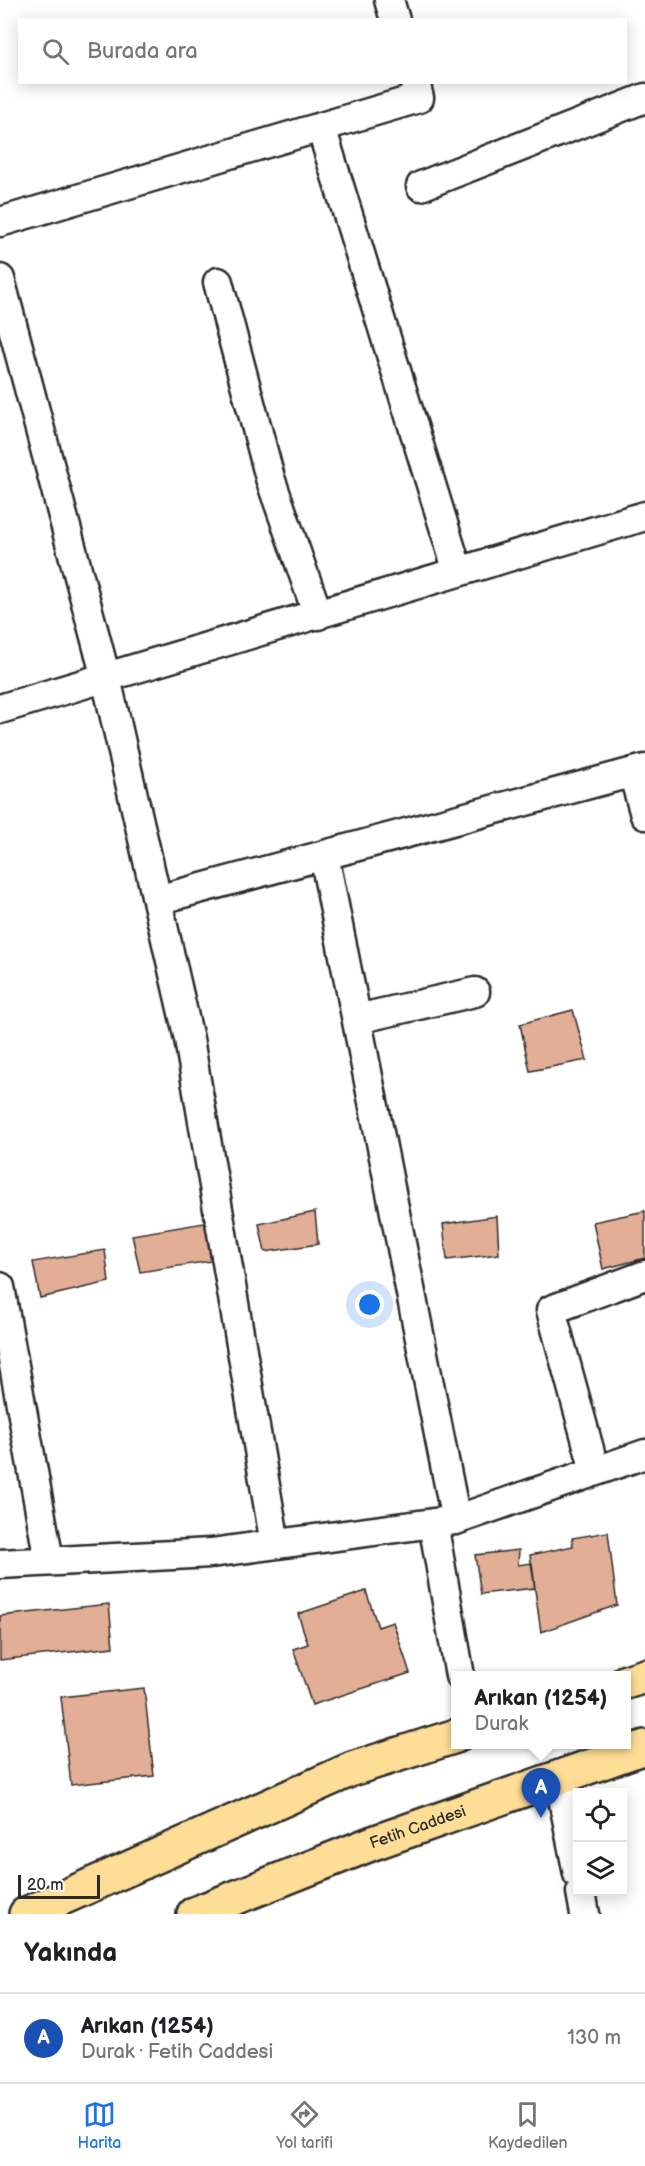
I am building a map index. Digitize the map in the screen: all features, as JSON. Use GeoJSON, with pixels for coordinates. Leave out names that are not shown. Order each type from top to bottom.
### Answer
{"type":"FeatureCollection","features":[{"type":"Feature","properties":{"kind":"main road"},"geometry":{"type":"LineString","coordinates":[[27,1914],[352,1769],[451,1738]]}},
{"type":"Feature","properties":{"kind":"main road","name":"Fetih Caddesi"},"geometry":{"type":"LineString","coordinates":[[195,1914],[374,1844],[645,1747]]}},
{"type":"Feature","properties":{"kind":"street"},"geometry":{"type":"LineString","coordinates":[[389,0],[394,18]]}},
{"type":"Feature","properties":{"kind":"street"},"geometry":{"type":"LineString","coordinates":[[0,222],[419,98],[416,84]]}},
{"type":"Feature","properties":{"kind":"street"},"geometry":{"type":"LineString","coordinates":[[421,186],[645,98]]}},
{"type":"Feature","properties":{"kind":"street"},"geometry":{"type":"LineString","coordinates":[[321,127],[458,572]]}},
{"type":"Feature","properties":{"kind":"street"},"geometry":{"type":"LineString","coordinates":[[0,279],[106,678],[189,1039],[275,1545]]}},
{"type":"Feature","properties":{"kind":"street"},"geometry":{"type":"LineString","coordinates":[[218,282],[270,478],[318,615]]}},
{"type":"Feature","properties":{"kind":"street"},"geometry":{"type":"LineString","coordinates":[[0,709],[645,516]]}},
{"type":"Feature","properties":{"kind":"street"},"geometry":{"type":"LineString","coordinates":[[156,900],[639,771],[645,815]]}},
{"type":"Feature","properties":{"kind":"street"},"geometry":{"type":"LineString","coordinates":[[324,855],[357,1019],[445,1522],[460,1671]]}},
{"type":"Feature","properties":{"kind":"street"},"geometry":{"type":"LineString","coordinates":[[357,1019],[475,992]]}},
{"type":"Feature","properties":{"kind":"street"},"geometry":{"type":"LineString","coordinates":[[596,1471],[551,1310],[645,1275]]}},
{"type":"Feature","properties":{"kind":"street"},"geometry":{"type":"LineString","coordinates":[[0,1287],[49,1562]]}},
{"type":"Feature","properties":{"kind":"street"},"geometry":{"type":"LineString","coordinates":[[0,1564],[211,1553],[445,1522],[645,1454]]}},
{"type":"Feature","properties":{"kind":"street"},"geometry":{"type":"LineString","coordinates":[[559,1778],[573,1849]]}},
{"type":"Feature","properties":{"kind":"street"},"geometry":{"type":"LineString","coordinates":[[582,1896],[585,1914]]}},
{"type":"Feature","properties":{"kind":"building"},"geometry":{"type":"Polygon","coordinates":[[[573,1010],[587,1060],[530,1071],[520,1024],[573,1010]]]}},
{"type":"Feature","properties":{"kind":"building"},"geometry":{"type":"Polygon","coordinates":[[[645,1211],[645,1258],[603,1269],[593,1222],[645,1211]]]}},
{"type":"Feature","properties":{"kind":"building"},"geometry":{"type":"Polygon","coordinates":[[[315,1212],[318,1244],[265,1252],[259,1224],[315,1212]]]}},
{"type":"Feature","properties":{"kind":"building"},"geometry":{"type":"Polygon","coordinates":[[[497,1216],[499,1254],[447,1260],[443,1224],[497,1216]]]}},
{"type":"Feature","properties":{"kind":"building"},"geometry":{"type":"Polygon","coordinates":[[[210,1222],[218,1260],[140,1272],[132,1235],[210,1222]]]}},
{"type":"Feature","properties":{"kind":"building"},"geometry":{"type":"Polygon","coordinates":[[[105,1250],[109,1282],[40,1298],[33,1262],[105,1250]]]}},
{"type":"Feature","properties":{"kind":"building"},"geometry":{"type":"Polygon","coordinates":[[[608,1532],[617,1605],[541,1632],[530,1555],[573,1546],[572,1538],[608,1532]]]}},
{"type":"Feature","properties":{"kind":"building"},"geometry":{"type":"Polygon","coordinates":[[[519,1550],[518,1565],[532,1563],[535,1588],[481,1594],[475,1555],[519,1550]]]}},
{"type":"Feature","properties":{"kind":"building"},"geometry":{"type":"Polygon","coordinates":[[[366,1591],[378,1627],[393,1622],[410,1673],[312,1705],[293,1649],[308,1644],[298,1614],[366,1591]]]}},
{"type":"Feature","properties":{"kind":"building"},"geometry":{"type":"Polygon","coordinates":[[[109,1604],[113,1647],[0,1660],[0,1616],[109,1604]]]}},
{"type":"Feature","properties":{"kind":"building"},"geometry":{"type":"Polygon","coordinates":[[[144,1688],[154,1776],[71,1785],[61,1697],[144,1688]]]}},
{"type":"Feature","properties":{"kind":"place","name":"Arıkan (1254)"},"geometry":{"type":"Point","coordinates":[541,1818]}}]}
